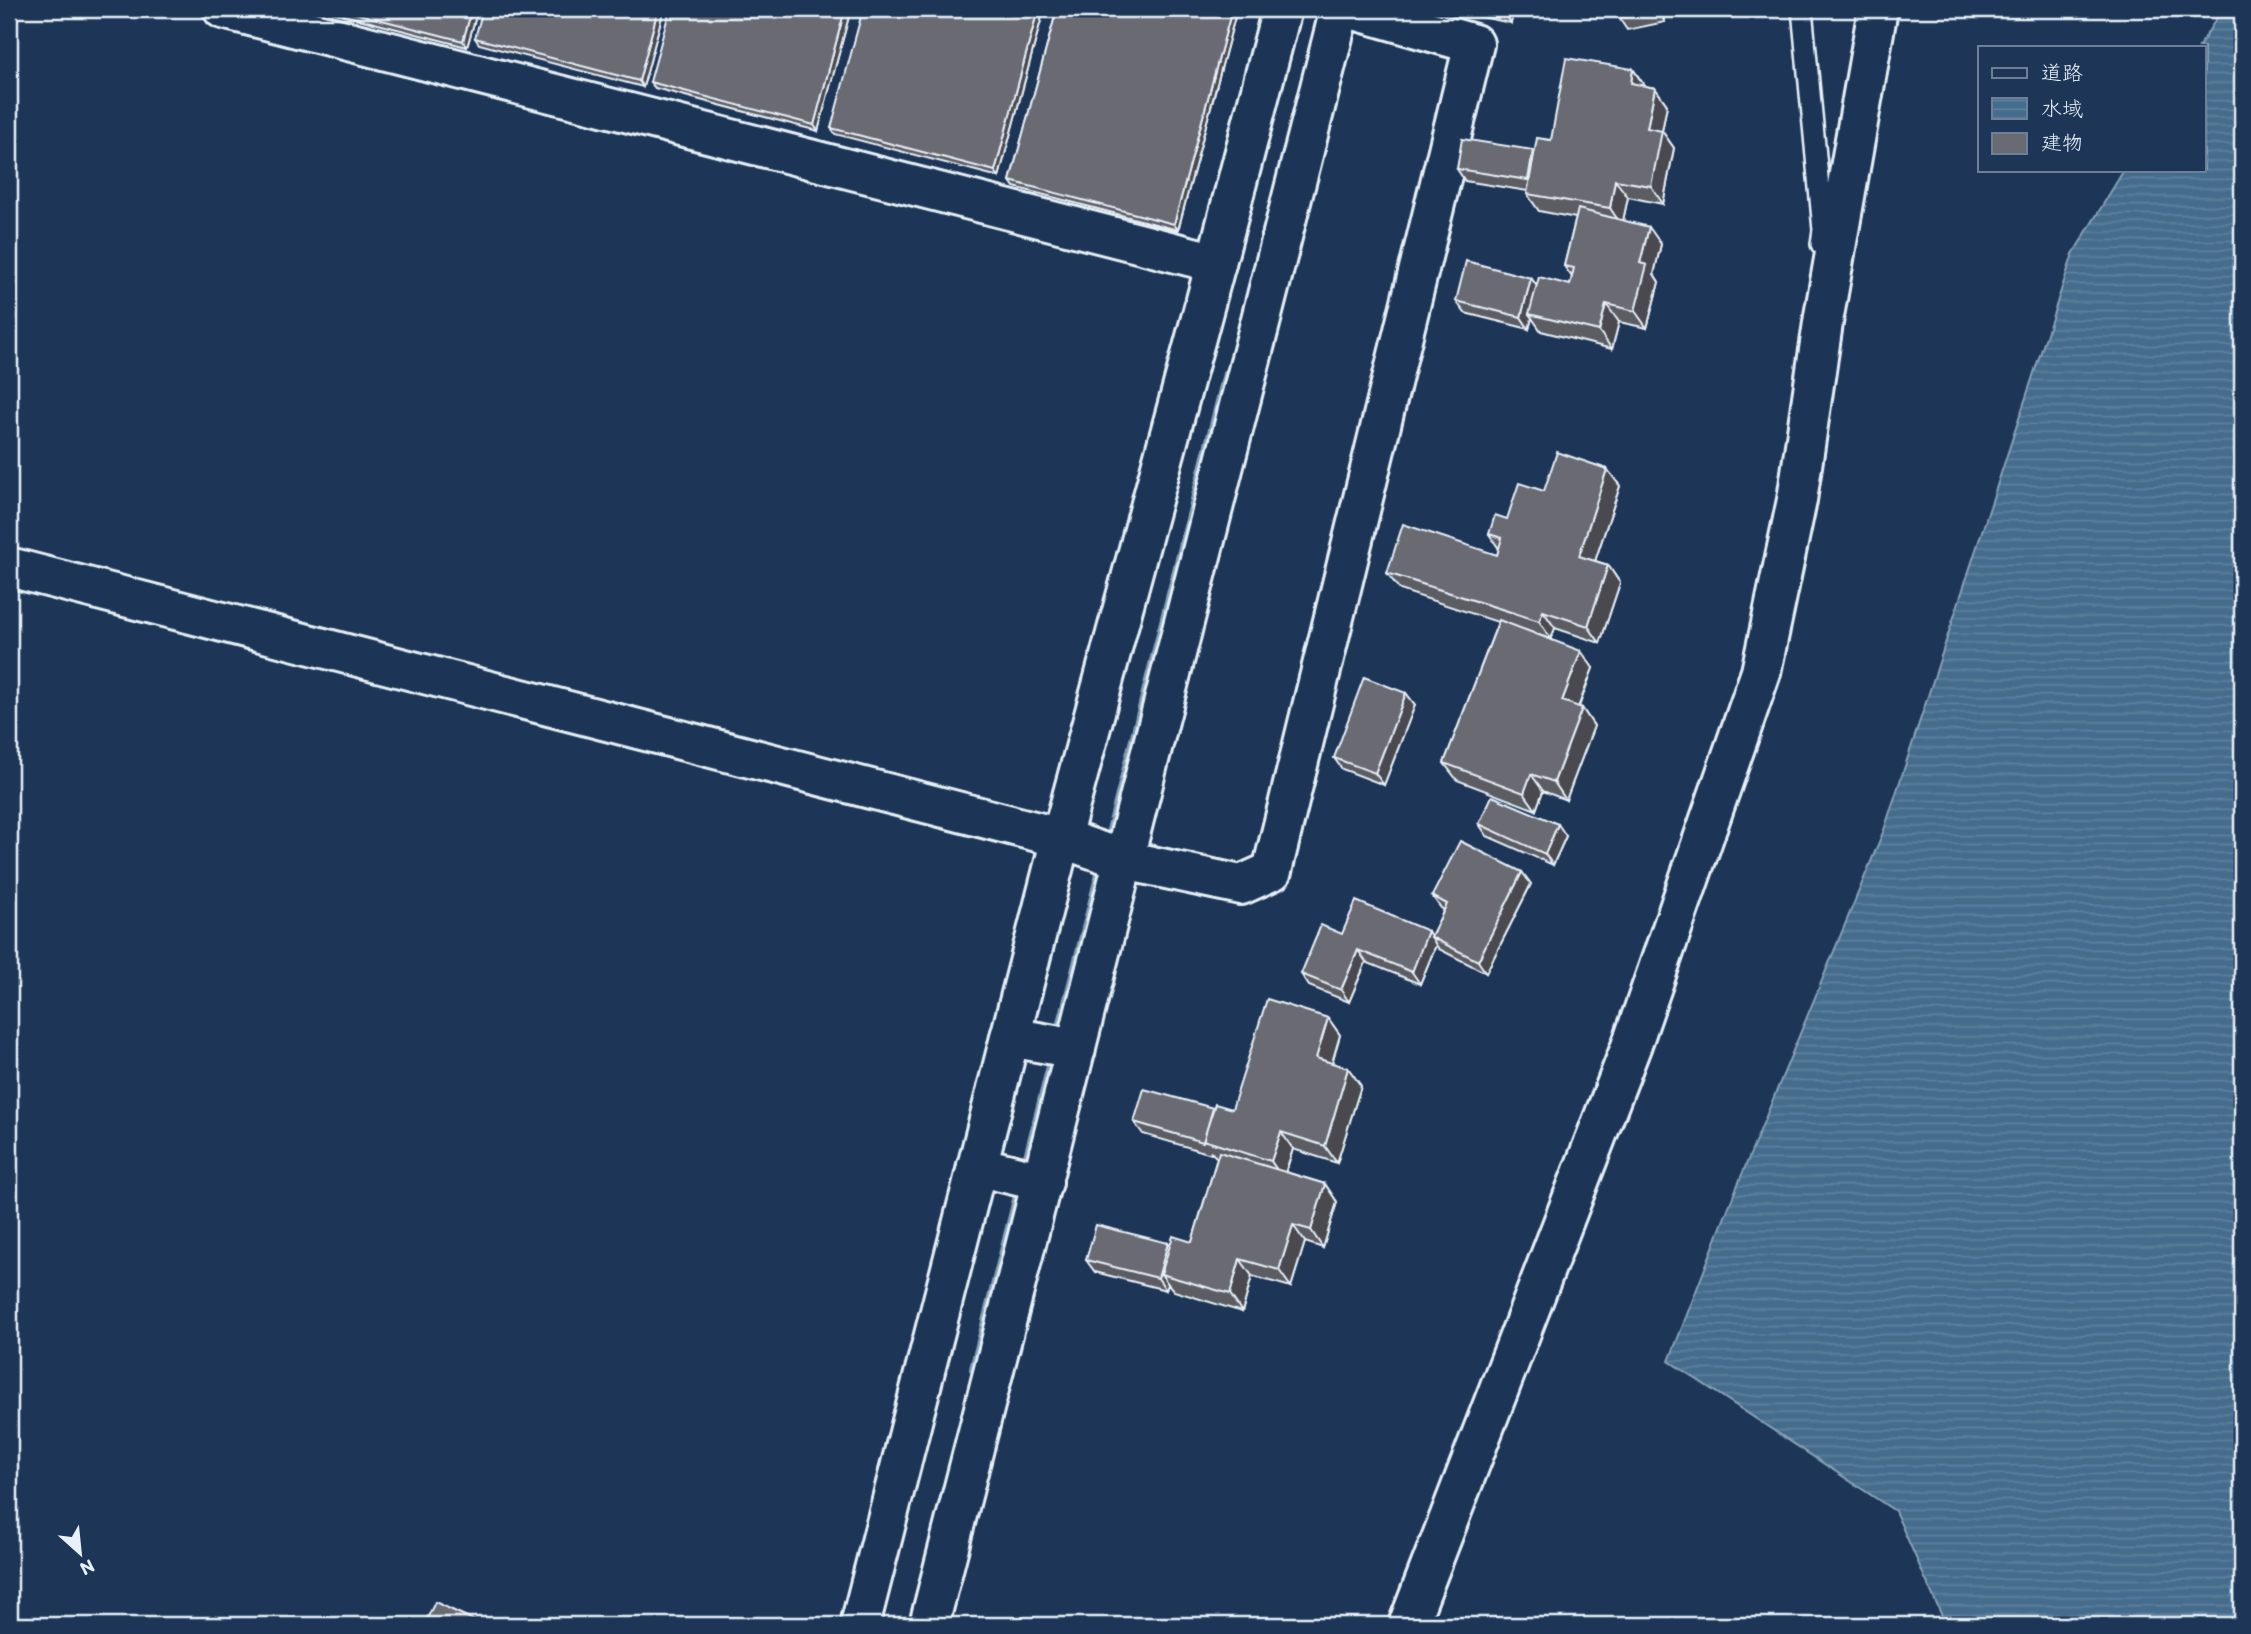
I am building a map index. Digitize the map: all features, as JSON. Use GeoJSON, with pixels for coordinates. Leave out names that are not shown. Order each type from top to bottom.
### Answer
{"type":"FeatureCollection","features":[{"type":"Feature","properties":{"kind":"street"},"geometry":{"type":"LineString","coordinates":[[223,9],[1216,263]]}},
{"type":"Feature","properties":{"kind":"street"},"geometry":{"type":"LineString","coordinates":[[860,1625],[1061,838],[1282,9]]}},
{"type":"Feature","properties":{"kind":"street"},"geometry":{"type":"LineString","coordinates":[[929,1625],[1340,9]]}},
{"type":"Feature","properties":{"kind":"street"},"geometry":{"type":"LineString","coordinates":[[9,567],[1061,838],[1124,860],[1241,885],[1272,871],[1474,44],[1351,9]]}},
{"type":"Feature","properties":{"kind":"street"},"geometry":{"type":"LineString","coordinates":[[1408,1625],[1632,1044],[1761,672],[1797,500],[1824,316],[1878,9]]}},
{"type":"Feature","properties":{"kind":"street"},"geometry":{"type":"LineString","coordinates":[[1010,1037],[1076,1049]]}},
{"type":"Feature","properties":{"kind":"street"},"geometry":{"type":"LineString","coordinates":[[977,1166],[1043,1182]]}},
{"type":"Feature","properties":{"kind":"lane"},"geometry":{"type":"LineString","coordinates":[[1802,9],[1822,230],[1816,300],[1824,316]]}},
{"type":"Feature","properties":{"kind":"water"},"geometry":{"type":"Polygon","coordinates":[[[2222,9],[2242,9],[2242,1625],[1946,1625],[1895,1511],[1669,1361],[1729,1206],[1884,830],[2073,254],[2123,172],[2206,172],[2206,46],[2200,46],[2222,9]]]}},
{"type":"Feature","properties":{"kind":"building"},"geometry":{"type":"Polygon","coordinates":[[[339,9],[472,9],[463,41],[339,9]]]}},
{"type":"Feature","properties":{"kind":"building"},"geometry":{"type":"Polygon","coordinates":[[[483,9],[658,9],[639,81],[475,38],[483,9]]]}},
{"type":"Feature","properties":{"kind":"building"},"geometry":{"type":"Polygon","coordinates":[[[670,9],[845,9],[814,125],[650,82],[670,9]]]}},
{"type":"Feature","properties":{"kind":"building"},"geometry":{"type":"Polygon","coordinates":[[[863,9],[1038,9],[995,171],[831,128],[863,9]]]}},
{"type":"Feature","properties":{"kind":"building"},"geometry":{"type":"Polygon","coordinates":[[[1057,9],[1232,9],[1174,224],[1010,181],[1057,9]]]}},
{"type":"Feature","properties":{"kind":"building"},"geometry":{"type":"Polygon","coordinates":[[[1617,9],[1657,9],[1657,10],[1619,18],[1617,9]]]}},
{"type":"Feature","properties":{"kind":"building"},"geometry":{"type":"Polygon","coordinates":[[[1566,58],[1633,69],[1631,83],[1655,88],[1647,128],[1662,131],[1651,186],[1615,180],[1610,208],[1527,194],[1537,138],[1551,140],[1566,58]]]}},
{"type":"Feature","properties":{"kind":"building"},"geometry":{"type":"Polygon","coordinates":[[[1462,139],[1533,150],[1528,180],[1457,169],[1462,139]]]}},
{"type":"Feature","properties":{"kind":"building"},"geometry":{"type":"Polygon","coordinates":[[[1578,209],[1649,227],[1640,263],[1647,265],[1635,311],[1606,304],[1599,331],[1529,314],[1539,277],[1570,285],[1574,268],[1564,266],[1578,209]]]}},
{"type":"Feature","properties":{"kind":"building"},"geometry":{"type":"Polygon","coordinates":[[[1466,261],[1531,278],[1521,317],[1456,301],[1466,261]]]}},
{"type":"Feature","properties":{"kind":"building"},"geometry":{"type":"Polygon","coordinates":[[[1557,452],[1607,469],[1579,556],[1608,565],[1588,626],[1543,611],[1539,621],[1387,573],[1403,524],[1497,555],[1502,538],[1489,534],[1495,515],[1507,519],[1519,483],[1544,491],[1557,452]]]}},
{"type":"Feature","properties":{"kind":"building"},"geometry":{"type":"Polygon","coordinates":[[[1499,620],[1581,651],[1562,701],[1582,708],[1554,782],[1531,774],[1524,793],[1444,763],[1499,620]]]}},
{"type":"Feature","properties":{"kind":"building"},"geometry":{"type":"Polygon","coordinates":[[[1364,677],[1406,693],[1375,773],[1334,758],[1364,677]]]}},
{"type":"Feature","properties":{"kind":"building"},"geometry":{"type":"Polygon","coordinates":[[[1492,796],[1558,824],[1545,854],[1479,824],[1492,796]]]}},
{"type":"Feature","properties":{"kind":"building"},"geometry":{"type":"Polygon","coordinates":[[[1460,841],[1522,872],[1478,961],[1431,937],[1447,904],[1432,896],[1460,841]]]}},
{"type":"Feature","properties":{"kind":"building"},"geometry":{"type":"Polygon","coordinates":[[[1356,901],[1428,931],[1412,972],[1358,950],[1341,990],[1301,974],[1321,925],[1342,934],[1356,901]]]}},
{"type":"Feature","properties":{"kind":"building"},"geometry":{"type":"Polygon","coordinates":[[[1267,999],[1328,1018],[1316,1058],[1348,1068],[1325,1146],[1281,1132],[1271,1161],[1203,1140],[1215,1104],[1232,1109],[1267,999]]]}},
{"type":"Feature","properties":{"kind":"building"},"geometry":{"type":"Polygon","coordinates":[[[1144,1089],[1213,1108],[1203,1142],[1134,1122],[1144,1089]]]}},
{"type":"Feature","properties":{"kind":"building"},"geometry":{"type":"Polygon","coordinates":[[[1219,1152],[1325,1184],[1311,1230],[1293,1225],[1279,1270],[1240,1259],[1230,1294],[1161,1274],[1173,1236],[1192,1242],[1219,1152]]]}},
{"type":"Feature","properties":{"kind":"building"},"geometry":{"type":"Polygon","coordinates":[[[1096,1225],[1168,1243],[1158,1278],[1086,1260],[1096,1225]]]}},
{"type":"Feature","properties":{"kind":"building"},"geometry":{"type":"Polygon","coordinates":[[[435,1602],[484,1625],[424,1625],[435,1602]]]}},
{"type":"Feature","properties":{"kind":"waterway"},"geometry":{"type":"LineString","coordinates":[[974,1369],[1227,374]]}}]}
